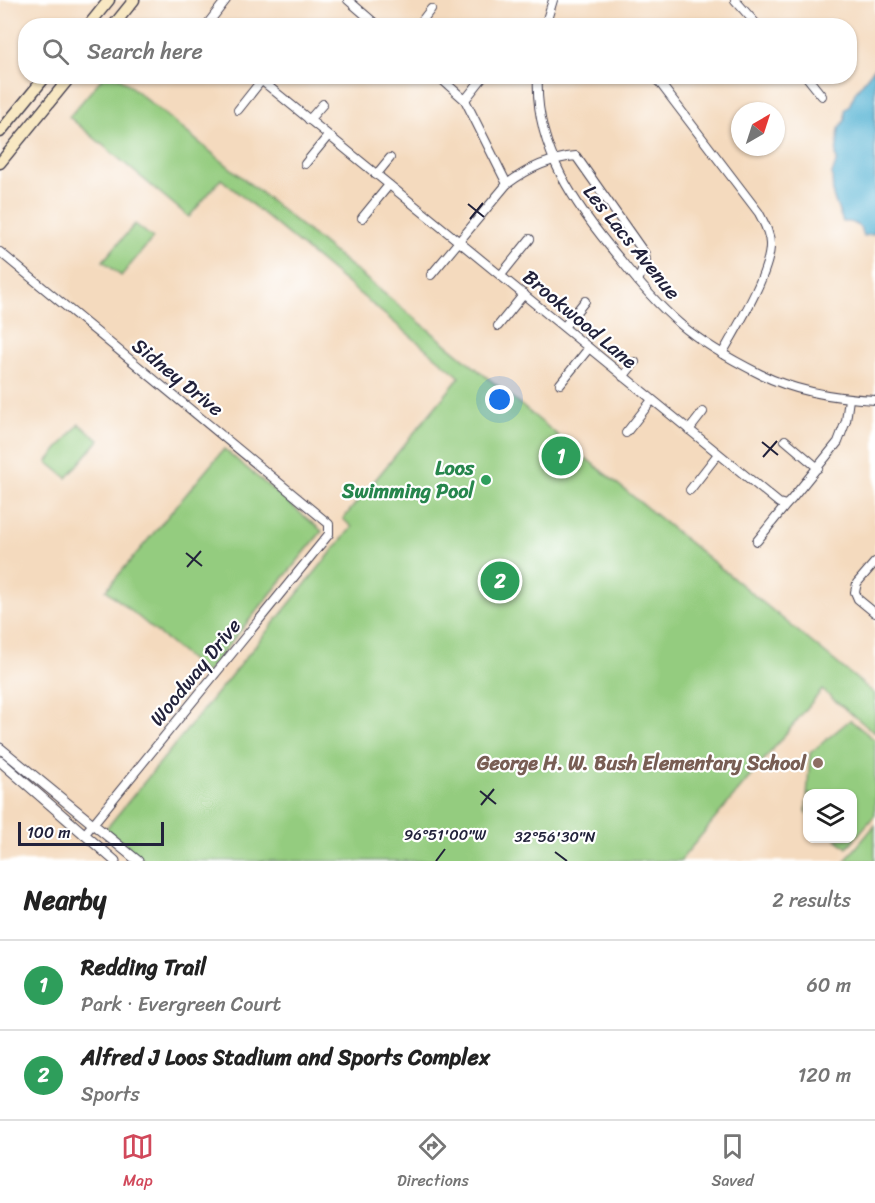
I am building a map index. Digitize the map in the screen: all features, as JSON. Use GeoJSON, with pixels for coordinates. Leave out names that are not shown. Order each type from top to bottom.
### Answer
{"type":"FeatureCollection","features":[{"type":"Feature","properties":{"kind":"main road"},"geometry":{"type":"LineString","coordinates":[[94,18],[109,0]]}},
{"type":"Feature","properties":{"kind":"main road"},"geometry":{"type":"LineString","coordinates":[[119,18],[134,0]]}},
{"type":"Feature","properties":{"kind":"main road"},"geometry":{"type":"LineString","coordinates":[[0,132],[39,84]]}},
{"type":"Feature","properties":{"kind":"main road"},"geometry":{"type":"LineString","coordinates":[[0,163],[64,84]]}},
{"type":"Feature","properties":{"kind":"street"},"geometry":{"type":"LineString","coordinates":[[212,18],[226,0]]}},
{"type":"Feature","properties":{"kind":"street"},"geometry":{"type":"LineString","coordinates":[[348,0],[369,18]]}},
{"type":"Feature","properties":{"kind":"street"},"geometry":{"type":"LineString","coordinates":[[547,18],[553,0]]}},
{"type":"Feature","properties":{"kind":"street"},"geometry":{"type":"LineString","coordinates":[[735,0],[751,18]]}},
{"type":"Feature","properties":{"kind":"street"},"geometry":{"type":"LineString","coordinates":[[424,18],[431,9]]}},
{"type":"Feature","properties":{"kind":"street"},"geometry":{"type":"LineString","coordinates":[[238,110],[255,84]]}},
{"type":"Feature","properties":{"kind":"street","name":"Brookwood Lane"},"geometry":{"type":"LineString","coordinates":[[264,84],[767,494],[786,505]]}},
{"type":"Feature","properties":{"kind":"street"},"geometry":{"type":"LineString","coordinates":[[447,84],[465,100],[507,184]]}},
{"type":"Feature","properties":{"kind":"street"},"geometry":{"type":"LineString","coordinates":[[465,100],[478,84]]}},
{"type":"Feature","properties":{"kind":"street","name":"Les Lacs Avenue"},"geometry":{"type":"LineString","coordinates":[[538,84],[540,119],[564,182],[580,209],[638,281],[680,324],[722,354],[762,375],[807,391],[849,399],[875,400]]}},
{"type":"Feature","properties":{"kind":"street"},"geometry":{"type":"LineString","coordinates":[[661,84],[759,213],[770,243],[767,265],[722,354]]}},
{"type":"Feature","properties":{"kind":"street"},"geometry":{"type":"LineString","coordinates":[[812,84],[822,96]]}},
{"type":"Feature","properties":{"kind":"street"},"geometry":{"type":"LineString","coordinates":[[309,120],[323,104]]}},
{"type":"Feature","properties":{"kind":"street"},"geometry":{"type":"LineString","coordinates":[[305,164],[328,136]]}},
{"type":"Feature","properties":{"kind":"street"},"geometry":{"type":"LineString","coordinates":[[431,275],[507,184],[526,172],[554,160],[576,156],[642,248],[646,261],[638,281]]}},
{"type":"Feature","properties":{"kind":"street"},"geometry":{"type":"LineString","coordinates":[[376,175],[390,158]]}},
{"type":"Feature","properties":{"kind":"street"},"geometry":{"type":"LineString","coordinates":[[362,218],[389,185]]}},
{"type":"Feature","properties":{"kind":"street"},"geometry":{"type":"LineString","coordinates":[[501,275],[530,239]]}},
{"type":"Feature","properties":{"kind":"street","name":"Sidney Drive"},"geometry":{"type":"LineString","coordinates":[[0,252],[329,524],[330,530]]}},
{"type":"Feature","properties":{"kind":"street"},"geometry":{"type":"LineString","coordinates":[[498,326],[524,294]]}},
{"type":"Feature","properties":{"kind":"street"},"geometry":{"type":"LineString","coordinates":[[564,327],[585,301]]}},
{"type":"Feature","properties":{"kind":"street"},"geometry":{"type":"LineString","coordinates":[[560,384],[589,348]]}},
{"type":"Feature","properties":{"kind":"street"},"geometry":{"type":"LineString","coordinates":[[624,377],[635,363]]}},
{"type":"Feature","properties":{"kind":"street"},"geometry":{"type":"LineString","coordinates":[[757,541],[838,442],[846,421],[849,399]]}},
{"type":"Feature","properties":{"kind":"street"},"geometry":{"type":"LineString","coordinates":[[626,433],[652,400]]}},
{"type":"Feature","properties":{"kind":"street"},"geometry":{"type":"LineString","coordinates":[[688,430],[704,412]]}},
{"type":"Feature","properties":{"kind":"street"},"geometry":{"type":"LineString","coordinates":[[784,440],[818,468]]}},
{"type":"Feature","properties":{"kind":"street"},"geometry":{"type":"LineString","coordinates":[[690,490],[718,454]]}},
{"type":"Feature","properties":{"kind":"street","name":"Woodway Drive"},"geometry":{"type":"LineString","coordinates":[[84,835],[330,530]]}},
{"type":"Feature","properties":{"kind":"street"},"geometry":{"type":"LineString","coordinates":[[875,562],[857,583],[855,592],[858,599],[875,613]]}},
{"type":"Feature","properties":{"kind":"street"},"geometry":{"type":"LineString","coordinates":[[0,748],[138,861]]}},
{"type":"Feature","properties":{"kind":"street"},"geometry":{"type":"LineString","coordinates":[[0,761],[115,861]]}},
{"type":"Feature","properties":{"kind":"green space"},"geometry":{"type":"Polygon","coordinates":[[[97,84],[128,84],[875,694],[875,733],[822,690],[680,861],[145,861],[106,829],[352,527],[343,519],[460,377],[221,179],[189,217],[69,117],[97,84]]]}},
{"type":"Feature","properties":{"kind":"green space"},"geometry":{"type":"Polygon","coordinates":[[[135,224],[153,238],[121,276],[103,261],[135,224]]]}},
{"type":"Feature","properties":{"kind":"green space"},"geometry":{"type":"Polygon","coordinates":[[[79,424],[99,440],[67,478],[47,462],[79,424]]]}},
{"type":"Feature","properties":{"kind":"green space"},"geometry":{"type":"Polygon","coordinates":[[[224,449],[322,531],[206,673],[106,590],[224,449]]]}},
{"type":"Feature","properties":{"kind":"green space"},"geometry":{"type":"Polygon","coordinates":[[[850,720],[875,740],[875,815],[857,836],[857,789],[808,789],[810,753],[850,720]]]}},
{"type":"Feature","properties":{"kind":"green space"},"geometry":{"type":"Polygon","coordinates":[[[875,825],[875,861],[845,861],[875,825]]]}},
{"type":"Feature","properties":{"kind":"green space"},"geometry":{"type":"Polygon","coordinates":[[[841,843],[851,843],[847,848],[841,843]]]}},
{"type":"Feature","properties":{"kind":"water"},"geometry":{"type":"Polygon","coordinates":[[[875,67],[875,234],[864,236],[856,225],[843,222],[833,196],[832,174],[837,160],[839,129],[845,120],[845,110],[856,91],[875,67]]]}},
{"type":"Feature","properties":{"kind":"place","name":"Redding Trail"},"geometry":{"type":"Point","coordinates":[561,456]}},
{"type":"Feature","properties":{"kind":"place","name":"Loos Swimming Pool"},"geometry":{"type":"Point","coordinates":[486,480]}},
{"type":"Feature","properties":{"kind":"place","name":"Alfred J Loos Stadium and Sports Complex"},"geometry":{"type":"Point","coordinates":[500,581]}},
{"type":"Feature","properties":{"kind":"place","name":"George H. W. Bush Elementary School"},"geometry":{"type":"Point","coordinates":[818,763]}}]}
